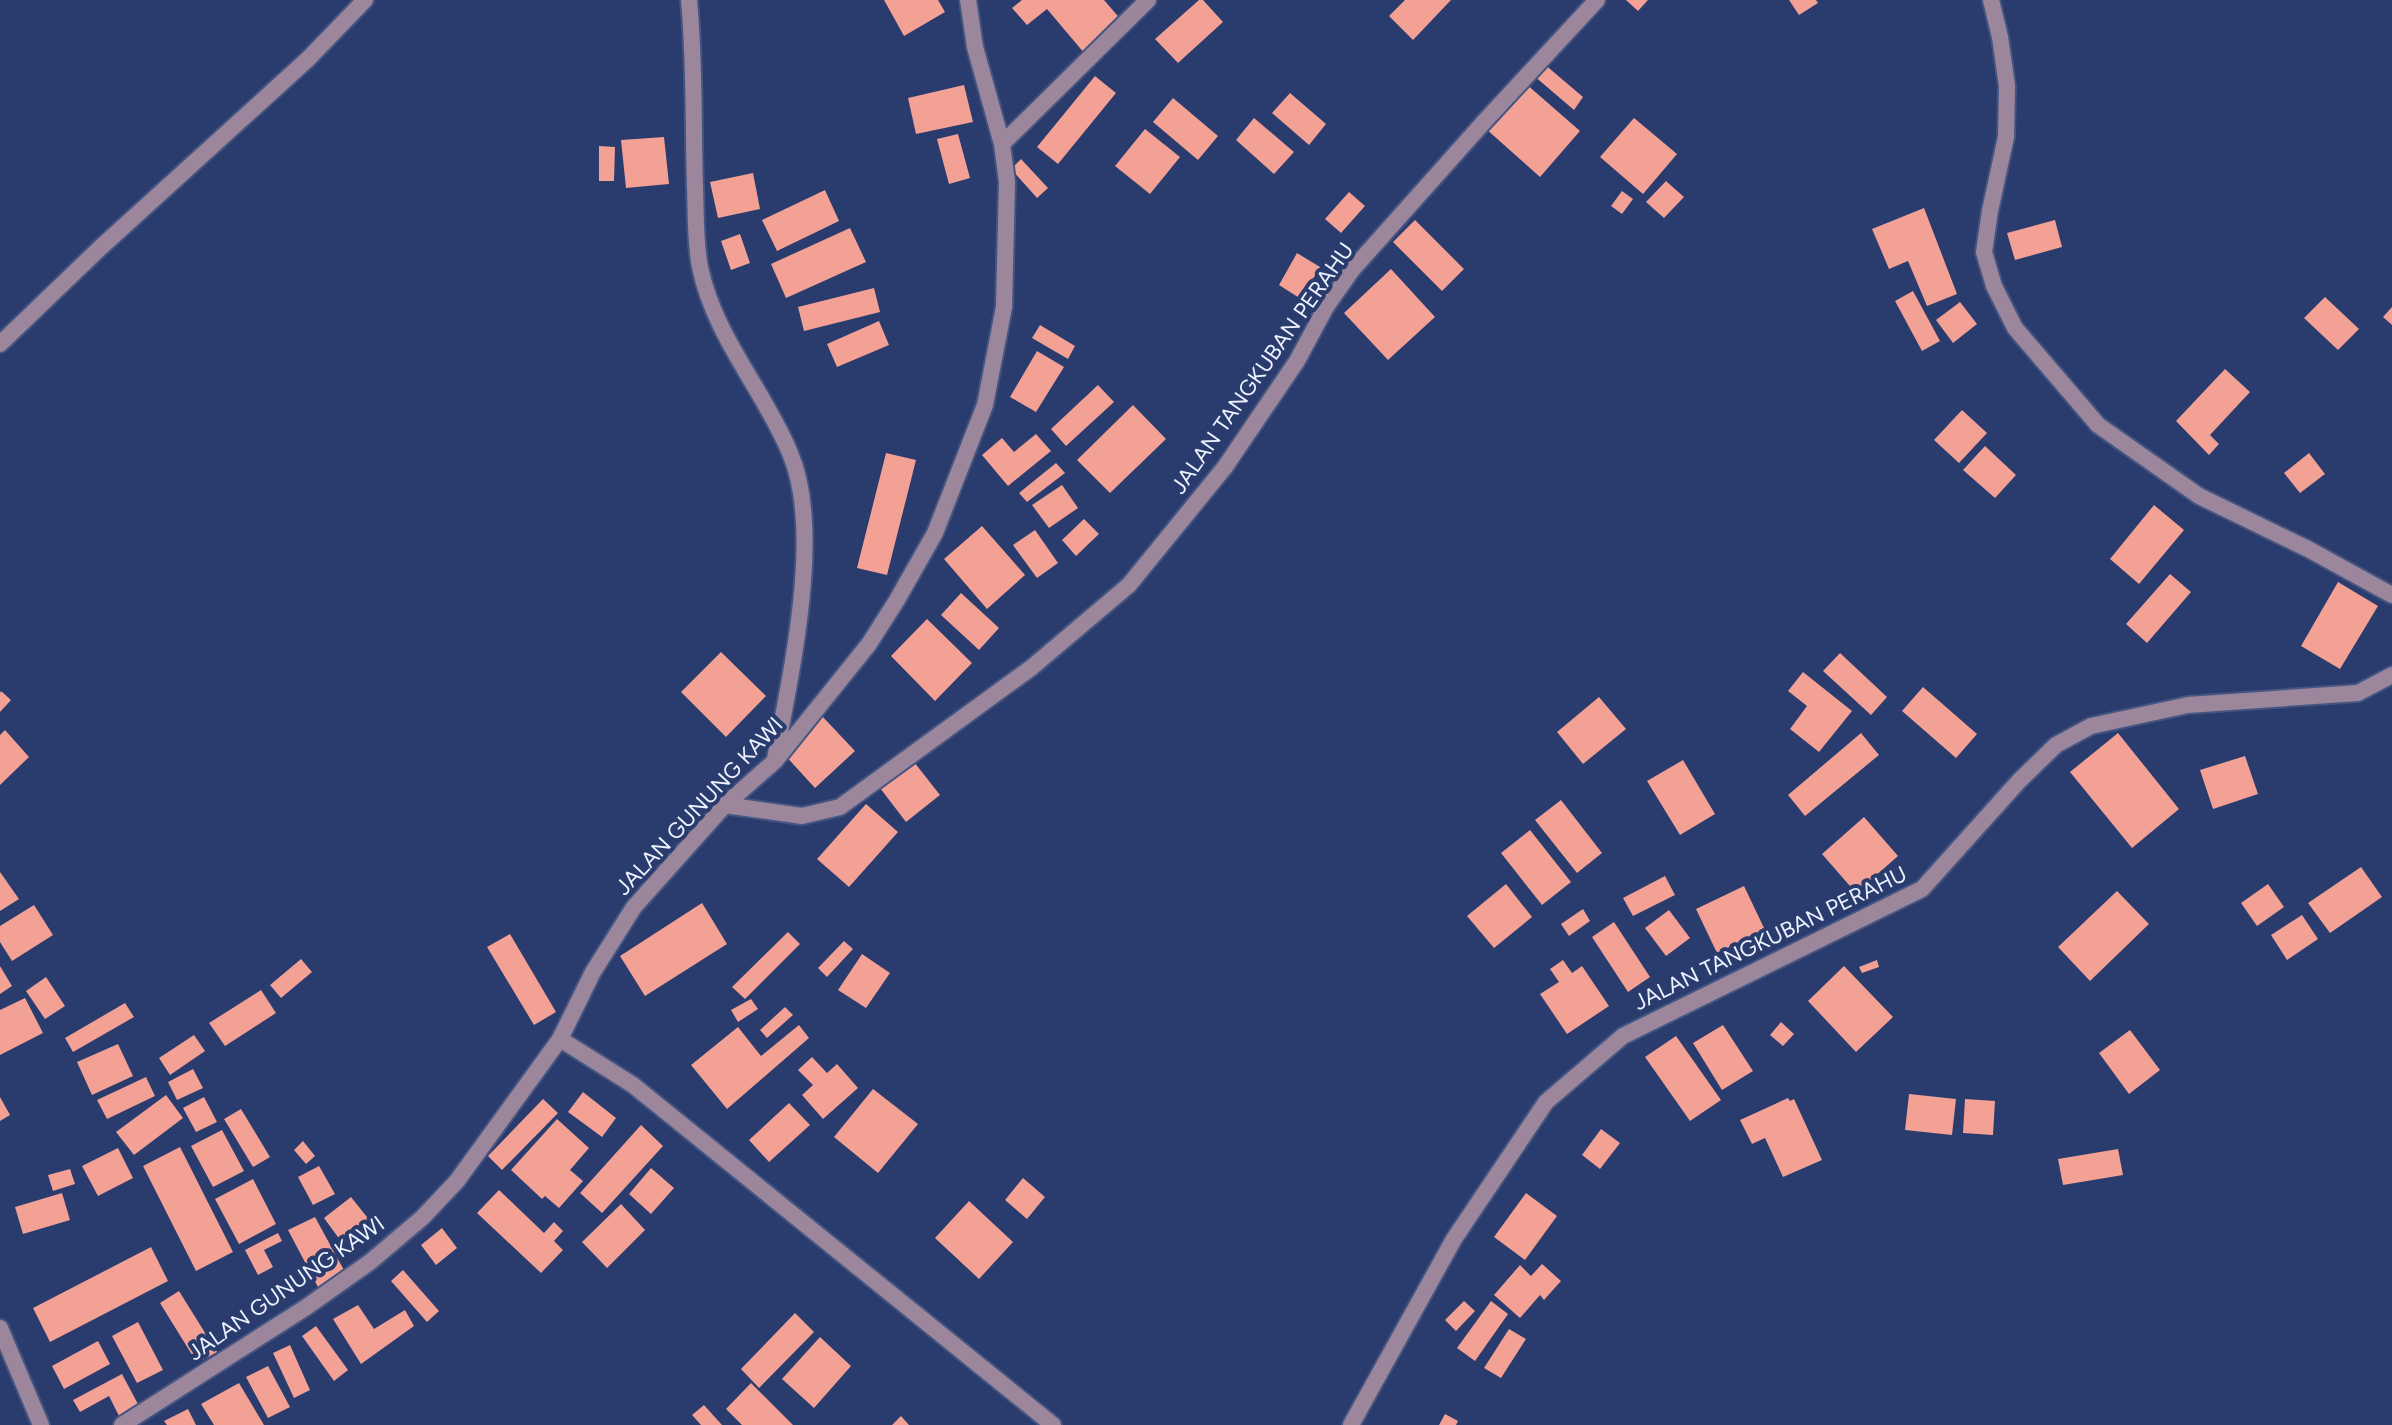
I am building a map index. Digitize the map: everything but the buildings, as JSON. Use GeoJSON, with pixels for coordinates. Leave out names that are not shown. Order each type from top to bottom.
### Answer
{"type":"FeatureCollection","features":[{"type":"Feature","properties":{"kind":"street"},"geometry":{"type":"LineString","coordinates":[[0,344],[111,237],[308,59],[365,0]]}},
{"type":"Feature","properties":{"kind":"street"},"geometry":{"type":"LineString","coordinates":[[689,0],[700,269],[724,332],[791,453],[801,490],[805,527],[797,635],[775,761]]}},
{"type":"Feature","properties":{"kind":"street","name":"JALAN GUNUNG KAWI"},"geometry":{"type":"LineString","coordinates":[[122,1425],[305,1308],[370,1262],[422,1218],[457,1181],[560,1039],[593,972],[634,907],[725,805],[775,761],[853,665],[897,600],[935,533],[985,405],[1004,307],[1007,182],[1002,144],[975,47],[968,0]]}},
{"type":"Feature","properties":{"kind":"street"},"geometry":{"type":"LineString","coordinates":[[1002,144],[1148,0]]}},
{"type":"Feature","properties":{"kind":"street","name":"JALAN TANGKUBAN PERAHU"},"geometry":{"type":"LineString","coordinates":[[725,805],[802,816],[840,807],[1031,668],[1129,585],[1225,467],[1297,361],[1326,307],[1352,270],[1597,0]]}},
{"type":"Feature","properties":{"kind":"street"},"geometry":{"type":"LineString","coordinates":[[1991,0],[2007,86],[2006,137],[1984,252],[1994,286],[2015,328],[2098,425],[2199,496],[2308,549],[2392,595]]}},
{"type":"Feature","properties":{"kind":"street","name":"JALAN TANGKUBAN PERAHU"},"geometry":{"type":"LineString","coordinates":[[1351,1425],[1454,1239],[1546,1102],[1623,1036],[1922,889],[2019,781],[2056,745],[2091,726],[2188,705],[2358,693],[2392,675]]}},
{"type":"Feature","properties":{"kind":"street"},"geometry":{"type":"LineString","coordinates":[[560,1039],[633,1085],[1053,1425]]}},
{"type":"Feature","properties":{"kind":"street"},"geometry":{"type":"LineString","coordinates":[[0,1328],[41,1425]]}}]}
